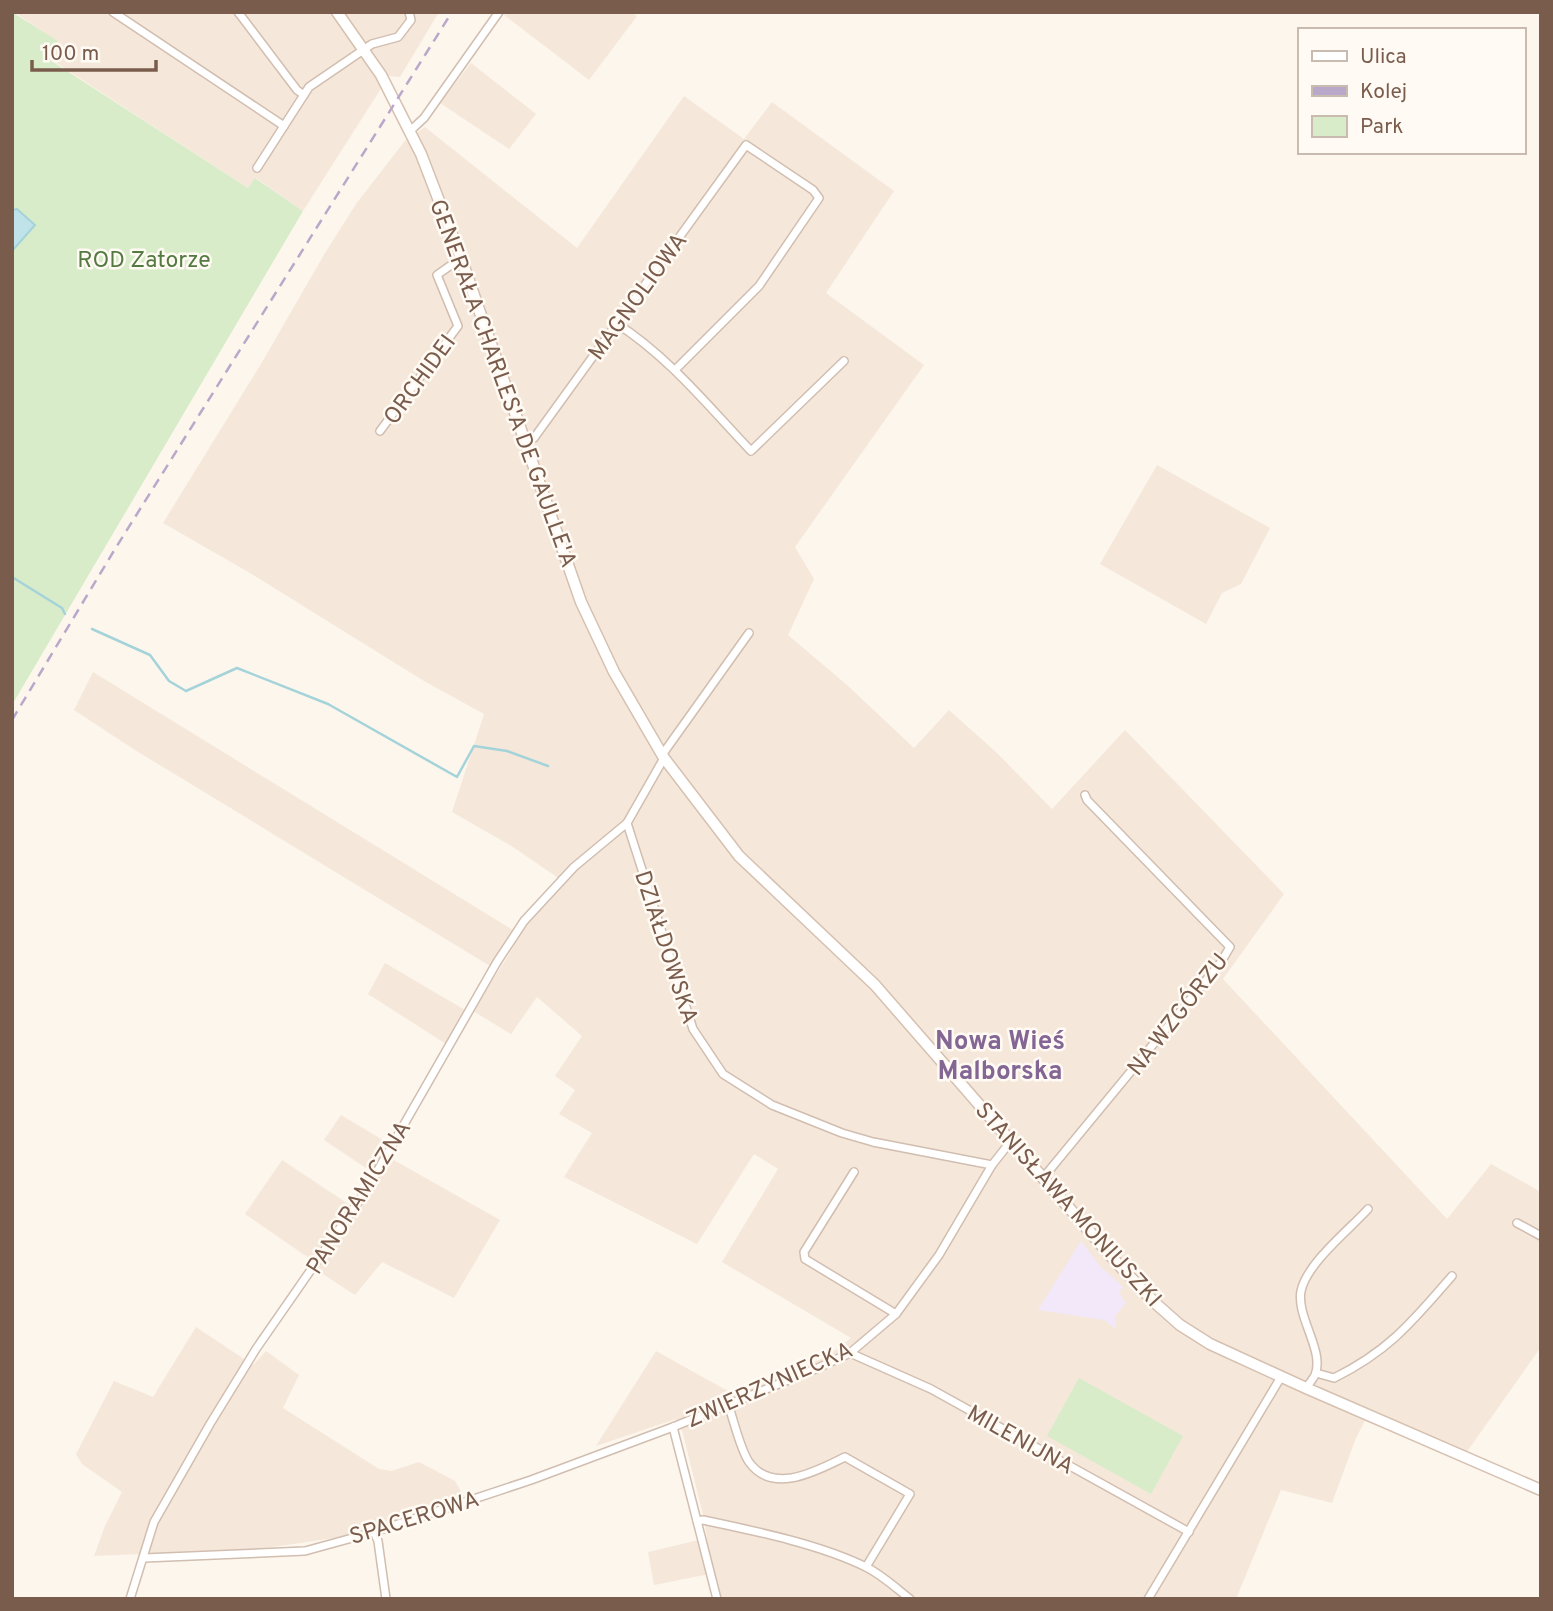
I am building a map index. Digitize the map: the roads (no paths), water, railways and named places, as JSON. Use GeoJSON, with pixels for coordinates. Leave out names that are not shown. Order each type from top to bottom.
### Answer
{"type":"FeatureCollection","features":[{"type":"Feature","properties":{"kind":"main road","name":"GENERAŁA CHARLES'A DE GAULLE'A"},"geometry":{"type":"LineString","coordinates":[[337,12],[390,89],[410,131],[461,258],[581,602],[614,672],[663,757]]}},
{"type":"Feature","properties":{"kind":"main road","name":"STANISŁAWA MONIUSZKI"},"geometry":{"type":"LineString","coordinates":[[663,757],[738,856],[875,985],[1117,1263],[1180,1325],[1210,1343],[1281,1377],[1541,1490]]}},
{"type":"Feature","properties":{"kind":"street"},"geometry":{"type":"LineString","coordinates":[[113,12],[284,126]]}},
{"type":"Feature","properties":{"kind":"street"},"geometry":{"type":"LineString","coordinates":[[238,12],[297,90],[304,95]]}},
{"type":"Feature","properties":{"kind":"street"},"geometry":{"type":"LineString","coordinates":[[257,168],[309,87],[372,44],[398,37],[411,20],[409,12]]}},
{"type":"Feature","properties":{"kind":"street"},"geometry":{"type":"LineString","coordinates":[[410,131],[424,118],[499,12]]}},
{"type":"Feature","properties":{"kind":"street","name":"MAGNOLIOWA"},"geometry":{"type":"LineString","coordinates":[[524,442],[534,438],[746,145],[813,190],[819,198],[759,286],[675,370]]}},
{"type":"Feature","properties":{"kind":"street","name":"ORCHIDEI"},"geometry":{"type":"LineString","coordinates":[[380,431],[458,326],[437,275],[461,258]]}},
{"type":"Feature","properties":{"kind":"street"},"geometry":{"type":"LineString","coordinates":[[616,323],[641,339],[675,370],[751,451],[844,361]]}},
{"type":"Feature","properties":{"kind":"street"},"geometry":{"type":"LineString","coordinates":[[627,823],[663,757],[749,633]]}},
{"type":"Feature","properties":{"kind":"street","name":"NA WZGÓRZU"},"geometry":{"type":"LineString","coordinates":[[1043,1178],[1221,962],[1230,947],[1085,795]]}},
{"type":"Feature","properties":{"kind":"street","name":"DZIAŁDOWSKA"},"geometry":{"type":"LineString","coordinates":[[627,823],[693,1029],[723,1074],[772,1105],[842,1133],[873,1142],[992,1165]]}},
{"type":"Feature","properties":{"kind":"street","name":"PANORAMICZNA"},"geometry":{"type":"LineString","coordinates":[[130,1599],[154,1522],[221,1404],[367,1189],[497,962],[524,921],[574,867],[627,823]]}},
{"type":"Feature","properties":{"kind":"street"},"geometry":{"type":"LineString","coordinates":[[992,1165],[1011,1141]]}},
{"type":"Feature","properties":{"kind":"street","name":"ZWIERZYNIECKA"},"geometry":{"type":"LineString","coordinates":[[717,1599],[673,1427],[850,1353],[896,1314],[939,1255],[992,1165]]}},
{"type":"Feature","properties":{"kind":"street"},"geometry":{"type":"LineString","coordinates":[[854,1172],[804,1252],[805,1259],[896,1314]]}},
{"type":"Feature","properties":{"kind":"street"},"geometry":{"type":"LineString","coordinates":[[1306,1388],[1316,1373],[1315,1353],[1300,1302],[1301,1289],[1313,1267],[1368,1209]]}},
{"type":"Feature","properties":{"kind":"street"},"geometry":{"type":"LineString","coordinates":[[1517,1223],[1541,1236]]}},
{"type":"Feature","properties":{"kind":"street"},"geometry":{"type":"LineString","coordinates":[[1316,1373],[1334,1378],[1371,1357],[1397,1338],[1452,1276]]}},
{"type":"Feature","properties":{"kind":"street","name":"MILENIJNA"},"geometry":{"type":"LineString","coordinates":[[850,1353],[931,1389],[1189,1532]]}},
{"type":"Feature","properties":{"kind":"street"},"geometry":{"type":"LineString","coordinates":[[1148,1599],[1281,1377]]}},
{"type":"Feature","properties":{"kind":"street"},"geometry":{"type":"LineString","coordinates":[[728,1404],[748,1461],[759,1472],[772,1478],[788,1479],[845,1457],[910,1494],[866,1567]]}},
{"type":"Feature","properties":{"kind":"street","name":"SPACEROWA"},"geometry":{"type":"LineString","coordinates":[[144,1558],[305,1551],[374,1532],[531,1480],[673,1427]]}},
{"type":"Feature","properties":{"kind":"street"},"geometry":{"type":"LineString","coordinates":[[697,1521],[703,1520],[789,1540],[866,1567],[911,1599]]}},
{"type":"Feature","properties":{"kind":"street"},"geometry":{"type":"LineString","coordinates":[[374,1532],[378,1541],[386,1599]]}},
{"type":"Feature","properties":{"kind":"water"},"geometry":{"type":"Polygon","coordinates":[[[17,209],[35,225],[12,251],[12,210],[17,209]]]}},
{"type":"Feature","properties":{"kind":"waterway"},"geometry":{"type":"LineString","coordinates":[[12,577],[62,608],[65,614]]}},
{"type":"Feature","properties":{"kind":"waterway"},"geometry":{"type":"LineString","coordinates":[[92,629],[150,655],[169,681],[186,691],[237,668],[328,704],[457,777],[474,746],[507,751],[548,766]]}},
{"type":"Feature","properties":{"kind":"railway"},"geometry":{"type":"LineString","coordinates":[[12,720],[115,549],[452,12]]}},
{"type":"Feature","properties":{"kind":"district","name":"Nowa Wieś Malborska"},"geometry":{"type":"Point","coordinates":[1000,1055]}},
{"type":"Feature","properties":{"kind":"park label","name":"ROD Zatorze"},"geometry":{"type":"Point","coordinates":[144,259]}}]}
